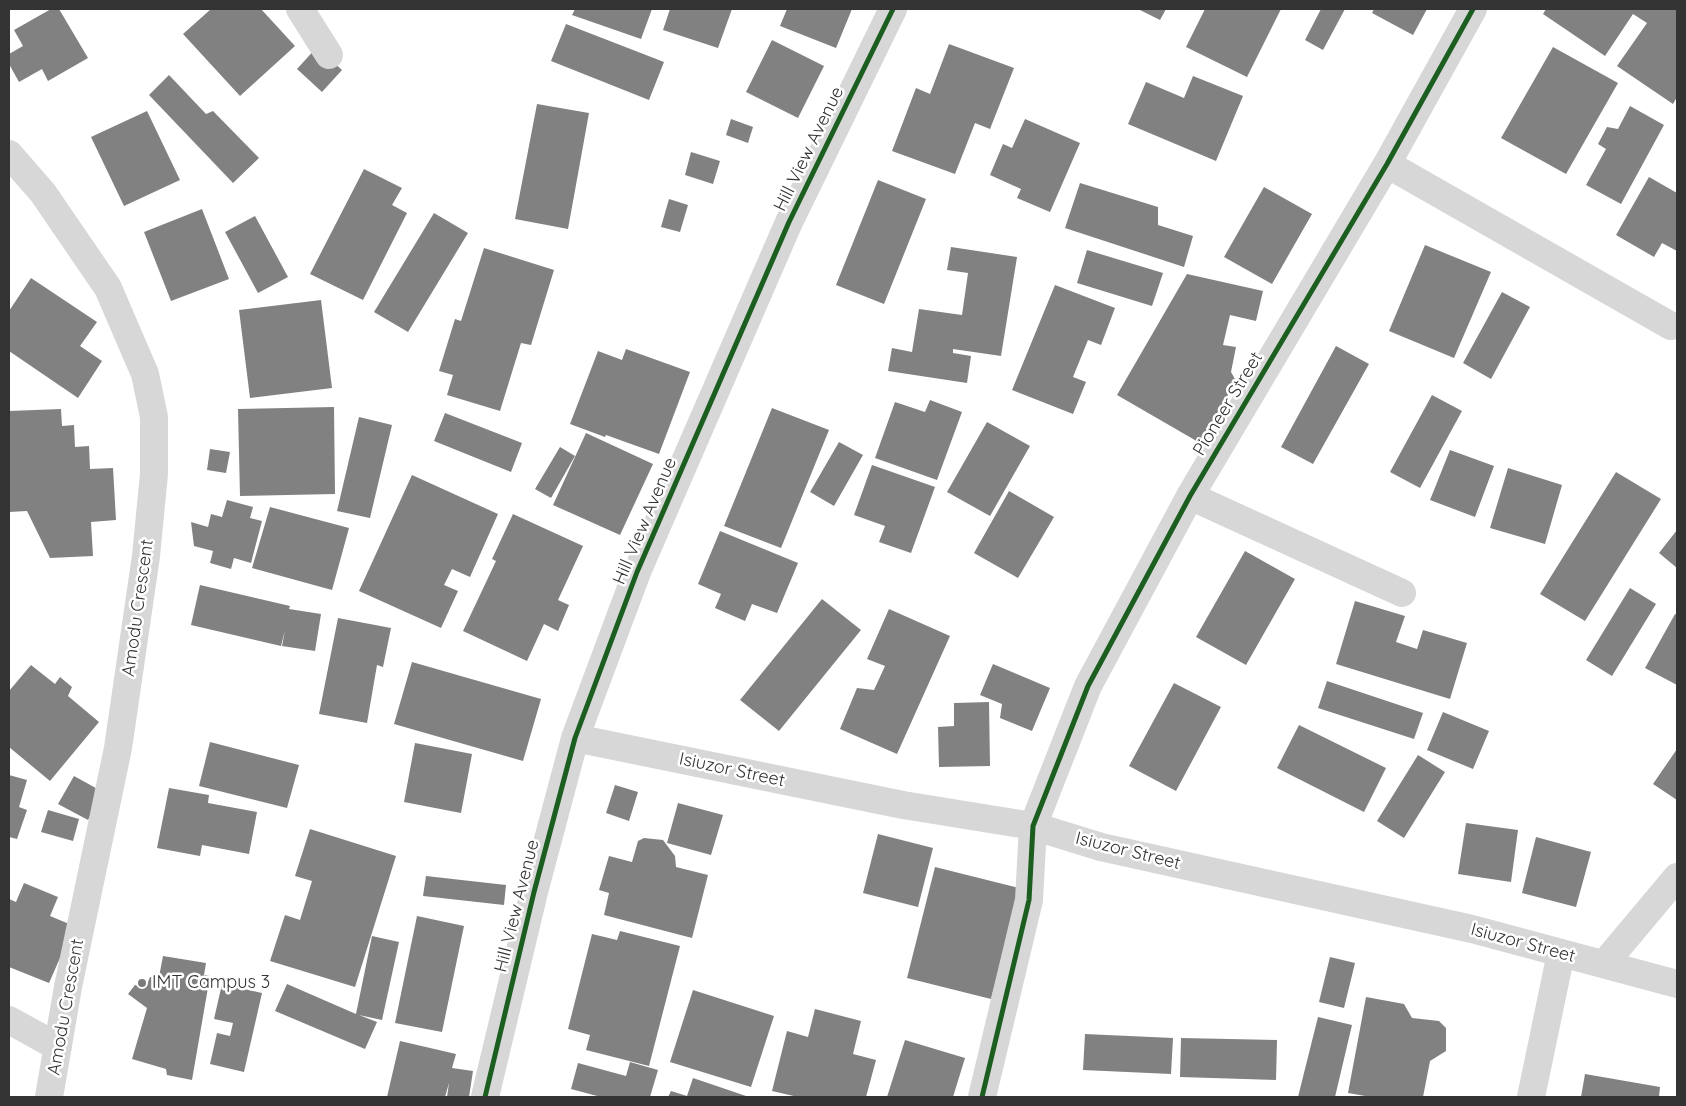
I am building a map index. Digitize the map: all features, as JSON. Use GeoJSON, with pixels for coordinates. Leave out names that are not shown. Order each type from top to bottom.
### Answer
{"type":"FeatureCollection","features":[{"type":"Feature","properties":{"kind":"street"},"geometry":{"type":"LineString","coordinates":[[300,9],[329,54]]}},
{"type":"Feature","properties":{"kind":"street","name":"Hill View Avenue"},"geometry":{"type":"LineString","coordinates":[[485,1097],[534,892],[575,738],[637,572],[789,222],[892,9]]}},
{"type":"Feature","properties":{"kind":"street","name":"Pioneer Street"},"geometry":{"type":"LineString","coordinates":[[982,1097],[1029,900],[1034,826],[1088,686],[1190,496],[1387,164],[1473,9]]}},
{"type":"Feature","properties":{"kind":"street","name":"Amodu Crescent"},"geometry":{"type":"LineString","coordinates":[[9,154],[43,193],[108,288],[145,374],[154,417],[154,474],[146,556],[118,748],[68,987],[49,1097]]}},
{"type":"Feature","properties":{"kind":"street"},"geometry":{"type":"LineString","coordinates":[[1387,164],[1671,326]]}},
{"type":"Feature","properties":{"kind":"street"},"geometry":{"type":"LineString","coordinates":[[1190,496],[1402,594]]}},
{"type":"Feature","properties":{"kind":"street","name":"Isiuzor Street"},"geometry":{"type":"LineString","coordinates":[[575,738],[903,805],[1034,826],[1101,846],[1472,929],[1677,984]]}},
{"type":"Feature","properties":{"kind":"street"},"geometry":{"type":"LineString","coordinates":[[1604,964],[1677,877]]}},
{"type":"Feature","properties":{"kind":"street"},"geometry":{"type":"LineString","coordinates":[[1531,1097],[1561,953]]}},
{"type":"Feature","properties":{"kind":"street"},"geometry":{"type":"LineString","coordinates":[[9,1020],[58,1047]]}},
{"type":"Feature","properties":{"kind":"building"},"geometry":{"type":"Polygon","coordinates":[[[51,9],[59,9],[88,58],[48,81],[42,69],[19,82],[9,64],[9,54],[23,46],[14,30],[51,9]]]}},
{"type":"Feature","properties":{"kind":"building"},"geometry":{"type":"Polygon","coordinates":[[[211,9],[261,9],[295,46],[240,96],[183,34],[211,9]]]}},
{"type":"Feature","properties":{"kind":"building"},"geometry":{"type":"Polygon","coordinates":[[[575,9],[652,9],[641,39],[572,15],[575,9]]]}},
{"type":"Feature","properties":{"kind":"building"},"geometry":{"type":"Polygon","coordinates":[[[670,9],[732,9],[718,48],[663,30],[670,9]]]}},
{"type":"Feature","properties":{"kind":"building"},"geometry":{"type":"Polygon","coordinates":[[[787,9],[852,9],[836,48],[780,26],[787,9]]]}},
{"type":"Feature","properties":{"kind":"building"},"geometry":{"type":"Polygon","coordinates":[[[1138,9],[1166,9],[1160,20],[1138,9]]]}},
{"type":"Feature","properties":{"kind":"building"},"geometry":{"type":"Polygon","coordinates":[[[1205,9],[1281,9],[1247,77],[1186,47],[1205,9]]]}},
{"type":"Feature","properties":{"kind":"building"},"geometry":{"type":"Polygon","coordinates":[[[1321,9],[1345,9],[1323,50],[1305,40],[1321,9]]]}},
{"type":"Feature","properties":{"kind":"building"},"geometry":{"type":"Polygon","coordinates":[[[1374,9],[1427,9],[1413,35],[1372,13],[1374,9]]]}},
{"type":"Feature","properties":{"kind":"building"},"geometry":{"type":"Polygon","coordinates":[[[1546,9],[1677,9],[1677,97],[1673,104],[1617,66],[1647,23],[1633,14],[1605,56],[1543,14],[1546,9]]]}},
{"type":"Feature","properties":{"kind":"building"},"geometry":{"type":"Polygon","coordinates":[[[566,24],[664,62],[649,100],[551,61],[566,24]]]}},
{"type":"Feature","properties":{"kind":"building"},"geometry":{"type":"Polygon","coordinates":[[[772,40],[824,66],[798,118],[746,92],[772,40]]]}},
{"type":"Feature","properties":{"kind":"building"},"geometry":{"type":"Polygon","coordinates":[[[949,44],[1014,68],[990,129],[975,123],[955,174],[892,151],[916,88],[930,94],[949,44]]]}},
{"type":"Feature","properties":{"kind":"building"},"geometry":{"type":"Polygon","coordinates":[[[317,47],[342,70],[322,92],[297,69],[317,47]]]}},
{"type":"Feature","properties":{"kind":"building"},"geometry":{"type":"Polygon","coordinates":[[[1553,47],[1618,83],[1566,174],[1501,138],[1553,47]]]}},
{"type":"Feature","properties":{"kind":"building"},"geometry":{"type":"Polygon","coordinates":[[[169,75],[206,114],[213,111],[259,158],[233,183],[149,95],[169,75]]]}},
{"type":"Feature","properties":{"kind":"building"},"geometry":{"type":"Polygon","coordinates":[[[1193,76],[1243,96],[1216,161],[1128,124],[1146,82],[1184,98],[1193,76]]]}},
{"type":"Feature","properties":{"kind":"building"},"geometry":{"type":"Polygon","coordinates":[[[537,104],[589,113],[568,229],[515,219],[537,104]]]}},
{"type":"Feature","properties":{"kind":"building"},"geometry":{"type":"Polygon","coordinates":[[[1630,106],[1664,125],[1621,204],[1586,185],[1606,149],[1598,144],[1607,127],[1618,129],[1630,106]]]}},
{"type":"Feature","properties":{"kind":"building"},"geometry":{"type":"Polygon","coordinates":[[[147,111],[180,180],[124,206],[91,137],[147,111]]]}},
{"type":"Feature","properties":{"kind":"building"},"geometry":{"type":"Polygon","coordinates":[[[731,119],[753,127],[748,143],[726,135],[731,119]]]}},
{"type":"Feature","properties":{"kind":"building"},"geometry":{"type":"Polygon","coordinates":[[[1025,119],[1080,143],[1050,212],[1017,198],[1021,189],[990,175],[1003,144],[1012,148],[1025,119]]]}},
{"type":"Feature","properties":{"kind":"building"},"geometry":{"type":"Polygon","coordinates":[[[691,152],[720,161],[713,184],[685,175],[691,152]]]}},
{"type":"Feature","properties":{"kind":"building"},"geometry":{"type":"Polygon","coordinates":[[[364,169],[402,188],[392,205],[407,213],[363,300],[310,274],[364,169]]]}},
{"type":"Feature","properties":{"kind":"building"},"geometry":{"type":"Polygon","coordinates":[[[1649,177],[1677,193],[1677,251],[1662,243],[1654,257],[1616,235],[1649,177]]]}},
{"type":"Feature","properties":{"kind":"building"},"geometry":{"type":"Polygon","coordinates":[[[878,180],[926,199],[884,304],[836,285],[878,180]]]}},
{"type":"Feature","properties":{"kind":"building"},"geometry":{"type":"Polygon","coordinates":[[[1080,183],[1158,207],[1158,225],[1193,236],[1184,267],[1065,228],[1080,183]]]}},
{"type":"Feature","properties":{"kind":"building"},"geometry":{"type":"Polygon","coordinates":[[[1264,187],[1312,214],[1272,284],[1224,257],[1264,187]]]}},
{"type":"Feature","properties":{"kind":"building"},"geometry":{"type":"Polygon","coordinates":[[[669,199],[688,205],[680,232],[661,227],[669,199]]]}},
{"type":"Feature","properties":{"kind":"building"},"geometry":{"type":"Polygon","coordinates":[[[202,209],[229,279],[171,301],[144,232],[202,209]]]}},
{"type":"Feature","properties":{"kind":"building"},"geometry":{"type":"Polygon","coordinates":[[[434,213],[468,233],[408,332],[374,312],[434,213]]]}},
{"type":"Feature","properties":{"kind":"building"},"geometry":{"type":"Polygon","coordinates":[[[255,216],[288,277],[258,293],[225,232],[255,216]]]}},
{"type":"Feature","properties":{"kind":"building"},"geometry":{"type":"Polygon","coordinates":[[[1425,245],[1491,272],[1454,358],[1389,331],[1425,245]]]}},
{"type":"Feature","properties":{"kind":"building"},"geometry":{"type":"Polygon","coordinates":[[[951,247],[1017,257],[1001,356],[953,349],[953,353],[971,356],[967,383],[888,371],[892,348],[912,352],[919,309],[962,315],[968,273],[947,270],[951,247]]]}},
{"type":"Feature","properties":{"kind":"building"},"geometry":{"type":"Polygon","coordinates":[[[484,248],[554,270],[531,345],[521,343],[500,411],[447,395],[453,375],[439,371],[455,319],[461,321],[484,248]]]}},
{"type":"Feature","properties":{"kind":"building"},"geometry":{"type":"Polygon","coordinates":[[[1087,250],[1163,273],[1152,306],[1077,283],[1087,250]]]}},
{"type":"Feature","properties":{"kind":"building"},"geometry":{"type":"Polygon","coordinates":[[[1187,274],[1263,291],[1256,321],[1230,315],[1223,345],[1236,347],[1231,372],[1236,381],[1200,443],[1117,395],[1187,274]]]}},
{"type":"Feature","properties":{"kind":"building"},"geometry":{"type":"Polygon","coordinates":[[[31,278],[97,322],[80,346],[102,361],[78,398],[9,351],[9,311],[31,278]]]}},
{"type":"Feature","properties":{"kind":"building"},"geometry":{"type":"Polygon","coordinates":[[[1055,285],[1115,308],[1101,345],[1088,340],[1073,377],[1086,382],[1073,414],[1012,390],[1055,285]]]}},
{"type":"Feature","properties":{"kind":"building"},"geometry":{"type":"Polygon","coordinates":[[[1502,292],[1530,307],[1491,379],[1463,363],[1502,292]]]}},
{"type":"Feature","properties":{"kind":"building"},"geometry":{"type":"Polygon","coordinates":[[[321,300],[332,388],[250,398],[239,310],[321,300]]]}},
{"type":"Feature","properties":{"kind":"building"},"geometry":{"type":"Polygon","coordinates":[[[1336,346],[1369,364],[1313,464],[1281,447],[1336,346]]]}},
{"type":"Feature","properties":{"kind":"building"},"geometry":{"type":"Polygon","coordinates":[[[626,349],[690,372],[659,454],[570,424],[598,351],[622,360],[626,349]]]}},
{"type":"Feature","properties":{"kind":"building"},"geometry":{"type":"Polygon","coordinates":[[[1432,395],[1462,411],[1420,488],[1390,472],[1432,395]]]}},
{"type":"Feature","properties":{"kind":"building"},"geometry":{"type":"Polygon","coordinates":[[[930,400],[962,412],[937,480],[875,458],[895,402],[925,412],[930,400]]]}},
{"type":"Feature","properties":{"kind":"building"},"geometry":{"type":"Polygon","coordinates":[[[334,407],[335,494],[240,496],[238,409],[334,407]]]}},
{"type":"Feature","properties":{"kind":"building"},"geometry":{"type":"Polygon","coordinates":[[[772,408],[829,430],[781,548],[724,526],[772,408]]]}},
{"type":"Feature","properties":{"kind":"building"},"geometry":{"type":"Polygon","coordinates":[[[61,409],[62,426],[74,425],[75,447],[89,446],[90,469],[113,468],[116,520],[91,522],[93,556],[50,558],[27,511],[9,512],[9,411],[61,409]]]}},
{"type":"Feature","properties":{"kind":"building"},"geometry":{"type":"Polygon","coordinates":[[[445,413],[522,443],[511,472],[434,441],[445,413]]]}},
{"type":"Feature","properties":{"kind":"building"},"geometry":{"type":"Polygon","coordinates":[[[359,417],[392,425],[370,518],[337,511],[359,417]]]}},
{"type":"Feature","properties":{"kind":"building"},"geometry":{"type":"Polygon","coordinates":[[[987,422],[1030,446],[990,516],[947,492],[987,422]]]}},
{"type":"Feature","properties":{"kind":"building"},"geometry":{"type":"Polygon","coordinates":[[[586,433],[653,464],[620,535],[553,505],[586,433]]]}},
{"type":"Feature","properties":{"kind":"building"},"geometry":{"type":"Polygon","coordinates":[[[839,442],[863,455],[834,506],[810,492],[839,442]]]}},
{"type":"Feature","properties":{"kind":"building"},"geometry":{"type":"Polygon","coordinates":[[[560,447],[575,456],[551,498],[535,489],[560,447]]]}},
{"type":"Feature","properties":{"kind":"building"},"geometry":{"type":"Polygon","coordinates":[[[210,449],[230,452],[226,473],[207,470],[210,449]]]}},
{"type":"Feature","properties":{"kind":"building"},"geometry":{"type":"Polygon","coordinates":[[[1450,450],[1494,466],[1475,517],[1430,500],[1450,450]]]}},
{"type":"Feature","properties":{"kind":"building"},"geometry":{"type":"Polygon","coordinates":[[[872,465],[935,487],[911,553],[879,542],[885,526],[854,515],[872,465]]]}},
{"type":"Feature","properties":{"kind":"building"},"geometry":{"type":"Polygon","coordinates":[[[1508,468],[1562,485],[1545,544],[1490,528],[1508,468]]]}},
{"type":"Feature","properties":{"kind":"building"},"geometry":{"type":"Polygon","coordinates":[[[1616,472],[1661,499],[1585,621],[1540,594],[1616,472]]]}},
{"type":"Feature","properties":{"kind":"building"},"geometry":{"type":"Polygon","coordinates":[[[412,475],[498,514],[470,577],[452,569],[444,585],[458,591],[441,628],[359,591],[412,475]]]}},
{"type":"Feature","properties":{"kind":"building"},"geometry":{"type":"Polygon","coordinates":[[[1009,491],[1054,517],[1018,578],[974,553],[1009,491]]]}},
{"type":"Feature","properties":{"kind":"building"},"geometry":{"type":"Polygon","coordinates":[[[227,500],[253,507],[250,518],[262,521],[251,563],[234,558],[231,569],[210,563],[213,551],[194,546],[191,522],[208,527],[211,514],[222,517],[227,500]]]}},
{"type":"Feature","properties":{"kind":"building"},"geometry":{"type":"Polygon","coordinates":[[[270,507],[349,528],[332,590],[252,568],[270,507]]]}},
{"type":"Feature","properties":{"kind":"building"},"geometry":{"type":"Polygon","coordinates":[[[513,514],[583,546],[558,600],[569,605],[558,631],[544,624],[527,661],[463,631],[496,561],[492,559],[513,514]]]}},
{"type":"Feature","properties":{"kind":"building"},"geometry":{"type":"Polygon","coordinates":[[[1677,530],[1677,568],[1659,553],[1677,530]]]}},
{"type":"Feature","properties":{"kind":"building"},"geometry":{"type":"Polygon","coordinates":[[[720,531],[798,563],[777,613],[752,604],[745,621],[715,608],[721,594],[698,584],[720,531]]]}},
{"type":"Feature","properties":{"kind":"building"},"geometry":{"type":"Polygon","coordinates":[[[1245,551],[1295,579],[1246,665],[1196,637],[1245,551]]]}},
{"type":"Feature","properties":{"kind":"building"},"geometry":{"type":"Polygon","coordinates":[[[200,585],[290,606],[289,609],[321,614],[315,651],[282,646],[285,630],[281,646],[191,625],[200,585]]]}},
{"type":"Feature","properties":{"kind":"building"},"geometry":{"type":"Polygon","coordinates":[[[1630,588],[1656,604],[1612,676],[1586,660],[1630,588]]]}},
{"type":"Feature","properties":{"kind":"building"},"geometry":{"type":"Polygon","coordinates":[[[822,599],[861,630],[779,731],[740,700],[822,599]]]}},
{"type":"Feature","properties":{"kind":"building"},"geometry":{"type":"Polygon","coordinates":[[[1355,601],[1405,616],[1396,642],[1417,649],[1423,630],[1467,643],[1450,699],[1336,664],[1355,601]]]}},
{"type":"Feature","properties":{"kind":"building"},"geometry":{"type":"Polygon","coordinates":[[[889,609],[950,636],[897,754],[840,729],[857,688],[874,690],[885,666],[867,659],[889,609]]]}},
{"type":"Feature","properties":{"kind":"building"},"geometry":{"type":"Polygon","coordinates":[[[1675,614],[1677,615],[1677,685],[1645,668],[1675,614]]]}},
{"type":"Feature","properties":{"kind":"building"},"geometry":{"type":"Polygon","coordinates":[[[338,618],[391,628],[383,667],[377,665],[367,723],[319,714],[338,618]]]}},
{"type":"Feature","properties":{"kind":"building"},"geometry":{"type":"Polygon","coordinates":[[[412,662],[541,699],[523,761],[394,724],[412,662]]]}},
{"type":"Feature","properties":{"kind":"building"},"geometry":{"type":"Polygon","coordinates":[[[993,664],[1050,688],[1032,731],[1000,718],[1002,704],[980,695],[993,664]]]}},
{"type":"Feature","properties":{"kind":"building"},"geometry":{"type":"Polygon","coordinates":[[[31,665],[55,684],[60,677],[72,687],[68,696],[99,722],[50,781],[9,747],[9,691],[31,665]]]}},
{"type":"Feature","properties":{"kind":"building"},"geometry":{"type":"Polygon","coordinates":[[[1327,681],[1423,713],[1414,739],[1318,708],[1327,681]]]}},
{"type":"Feature","properties":{"kind":"building"},"geometry":{"type":"Polygon","coordinates":[[[1174,683],[1221,707],[1176,791],[1129,766],[1174,683]]]}},
{"type":"Feature","properties":{"kind":"building"},"geometry":{"type":"Polygon","coordinates":[[[989,702],[990,766],[939,767],[938,727],[954,726],[954,703],[989,702]]]}},
{"type":"Feature","properties":{"kind":"building"},"geometry":{"type":"Polygon","coordinates":[[[1443,712],[1489,731],[1473,769],[1427,750],[1443,712]]]}},
{"type":"Feature","properties":{"kind":"building"},"geometry":{"type":"Polygon","coordinates":[[[1299,725],[1386,768],[1364,812],[1277,768],[1299,725]]]}},
{"type":"Feature","properties":{"kind":"building"},"geometry":{"type":"Polygon","coordinates":[[[210,742],[299,765],[287,808],[199,786],[210,742]]]}},
{"type":"Feature","properties":{"kind":"building"},"geometry":{"type":"Polygon","coordinates":[[[415,743],[472,754],[461,813],[404,802],[415,743]]]}},
{"type":"Feature","properties":{"kind":"building"},"geometry":{"type":"Polygon","coordinates":[[[1677,749],[1677,800],[1653,784],[1677,749]]]}},
{"type":"Feature","properties":{"kind":"building"},"geometry":{"type":"Polygon","coordinates":[[[1418,755],[1445,772],[1404,838],[1377,821],[1418,755]]]}},
{"type":"Feature","properties":{"kind":"building"},"geometry":{"type":"Polygon","coordinates":[[[9,775],[27,780],[19,807],[27,810],[17,839],[9,837],[9,775]]]}},
{"type":"Feature","properties":{"kind":"building"},"geometry":{"type":"Polygon","coordinates":[[[74,776],[103,792],[88,820],[58,804],[74,776]]]}},
{"type":"Feature","properties":{"kind":"building"},"geometry":{"type":"Polygon","coordinates":[[[615,785],[638,792],[629,821],[606,813],[615,785]]]}},
{"type":"Feature","properties":{"kind":"building"},"geometry":{"type":"Polygon","coordinates":[[[169,788],[209,795],[208,803],[257,812],[249,854],[202,845],[200,856],[157,848],[169,788]]]}},
{"type":"Feature","properties":{"kind":"building"},"geometry":{"type":"Polygon","coordinates":[[[678,803],[723,815],[711,855],[667,843],[678,803]]]}},
{"type":"Feature","properties":{"kind":"building"},"geometry":{"type":"Polygon","coordinates":[[[48,810],[79,819],[73,841],[41,832],[48,810]]]}},
{"type":"Feature","properties":{"kind":"building"},"geometry":{"type":"Polygon","coordinates":[[[1466,823],[1518,830],[1511,882],[1458,874],[1466,823]]]}},
{"type":"Feature","properties":{"kind":"building"},"geometry":{"type":"Polygon","coordinates":[[[310,829],[396,856],[355,987],[270,961],[285,915],[300,920],[312,881],[295,876],[310,829]]]}},
{"type":"Feature","properties":{"kind":"building"},"geometry":{"type":"Polygon","coordinates":[[[878,834],[933,848],[918,907],[863,893],[878,834]]]}},
{"type":"Feature","properties":{"kind":"building"},"geometry":{"type":"Polygon","coordinates":[[[1536,837],[1591,852],[1576,907],[1522,893],[1536,837]]]}},
{"type":"Feature","properties":{"kind":"building"},"geometry":{"type":"Polygon","coordinates":[[[644,838],[663,840],[675,856],[676,867],[708,875],[692,938],[604,915],[609,893],[599,890],[609,856],[632,862],[638,841],[644,838]]]}},
{"type":"Feature","properties":{"kind":"building"},"geometry":{"type":"Polygon","coordinates":[[[935,867],[1019,888],[991,999],[907,978],[935,867]]]}},
{"type":"Feature","properties":{"kind":"building"},"geometry":{"type":"Polygon","coordinates":[[[426,876],[506,885],[504,905],[423,896],[426,876]]]}},
{"type":"Feature","properties":{"kind":"building"},"geometry":{"type":"Polygon","coordinates":[[[24,883],[58,897],[50,916],[74,926],[49,983],[9,967],[9,899],[16,902],[24,883]]]}},
{"type":"Feature","properties":{"kind":"building"},"geometry":{"type":"Polygon","coordinates":[[[417,916],[464,926],[442,1032],[395,1023],[417,916]]]}},
{"type":"Feature","properties":{"kind":"building"},"geometry":{"type":"Polygon","coordinates":[[[620,931],[680,946],[649,1066],[586,1050],[590,1035],[568,1029],[592,934],[617,940],[620,931]]]}},
{"type":"Feature","properties":{"kind":"building"},"geometry":{"type":"Polygon","coordinates":[[[372,936],[399,942],[382,1020],[359,1015],[377,1022],[365,1049],[275,1011],[287,984],[356,1014],[372,936]]]}},
{"type":"Feature","properties":{"kind":"building"},"geometry":{"type":"Polygon","coordinates":[[[163,956],[206,963],[204,975],[210,976],[192,1080],[167,1075],[166,1069],[132,1059],[147,1008],[128,994],[135,985],[146,987],[150,977],[159,977],[163,956]]]}},
{"type":"Feature","properties":{"kind":"building"},"geometry":{"type":"Polygon","coordinates":[[[1330,957],[1355,963],[1344,1008],[1319,1002],[1330,957]]]}},
{"type":"Feature","properties":{"kind":"building"},"geometry":{"type":"Polygon","coordinates":[[[222,984],[262,993],[244,1072],[210,1064],[217,1033],[230,1036],[233,1023],[214,1019],[222,984]]]}},
{"type":"Feature","properties":{"kind":"building"},"geometry":{"type":"Polygon","coordinates":[[[693,990],[774,1016],[751,1087],[670,1062],[693,990]]]}},
{"type":"Feature","properties":{"kind":"building"},"geometry":{"type":"Polygon","coordinates":[[[1366,997],[1404,1004],[1412,1018],[1439,1021],[1446,1028],[1446,1051],[1430,1061],[1423,1097],[1371,1097],[1348,1093],[1366,997]]]}},
{"type":"Feature","properties":{"kind":"building"},"geometry":{"type":"Polygon","coordinates":[[[815,1009],[861,1021],[853,1054],[876,1060],[866,1097],[798,1097],[772,1091],[787,1031],[808,1037],[815,1009]]]}},
{"type":"Feature","properties":{"kind":"building"},"geometry":{"type":"Polygon","coordinates":[[[1318,1017],[1352,1025],[1335,1097],[1298,1097],[1318,1017]]]}},
{"type":"Feature","properties":{"kind":"building"},"geometry":{"type":"Polygon","coordinates":[[[1085,1034],[1173,1038],[1171,1074],[1083,1070],[1085,1034]]]}},
{"type":"Feature","properties":{"kind":"building"},"geometry":{"type":"Polygon","coordinates":[[[1181,1038],[1277,1040],[1276,1080],[1180,1077],[1181,1038]]]}},
{"type":"Feature","properties":{"kind":"building"},"geometry":{"type":"Polygon","coordinates":[[[905,1040],[965,1058],[953,1097],[887,1097],[905,1040]]]}},
{"type":"Feature","properties":{"kind":"building"},"geometry":{"type":"Polygon","coordinates":[[[400,1041],[456,1054],[452,1068],[473,1071],[469,1097],[447,1097],[449,1083],[445,1097],[387,1097],[400,1041]]]}},
{"type":"Feature","properties":{"kind":"building"},"geometry":{"type":"Polygon","coordinates":[[[630,1062],[658,1070],[650,1097],[601,1097],[571,1089],[578,1063],[626,1076],[630,1062]]]}},
{"type":"Feature","properties":{"kind":"building"},"geometry":{"type":"Polygon","coordinates":[[[1585,1074],[1660,1087],[1659,1097],[1581,1097],[1585,1074]]]}},
{"type":"Feature","properties":{"kind":"building"},"geometry":{"type":"Polygon","coordinates":[[[693,1078],[749,1097],[668,1097],[671,1091],[687,1096],[693,1078]]]}},
{"type":"Feature","properties":{"kind":"cycle path"},"geometry":{"type":"LineString","coordinates":[[485,1097],[534,892],[575,738],[637,572],[789,222],[893,9]]}},
{"type":"Feature","properties":{"kind":"cycle path"},"geometry":{"type":"LineString","coordinates":[[982,1097],[1029,900],[1033,826],[1088,686],[1190,496],[1387,164],[1473,9]]}},
{"type":"Feature","properties":{"kind":"place","name":"IMT Campus 3"},"geometry":{"type":"Point","coordinates":[142,983]}}]}
